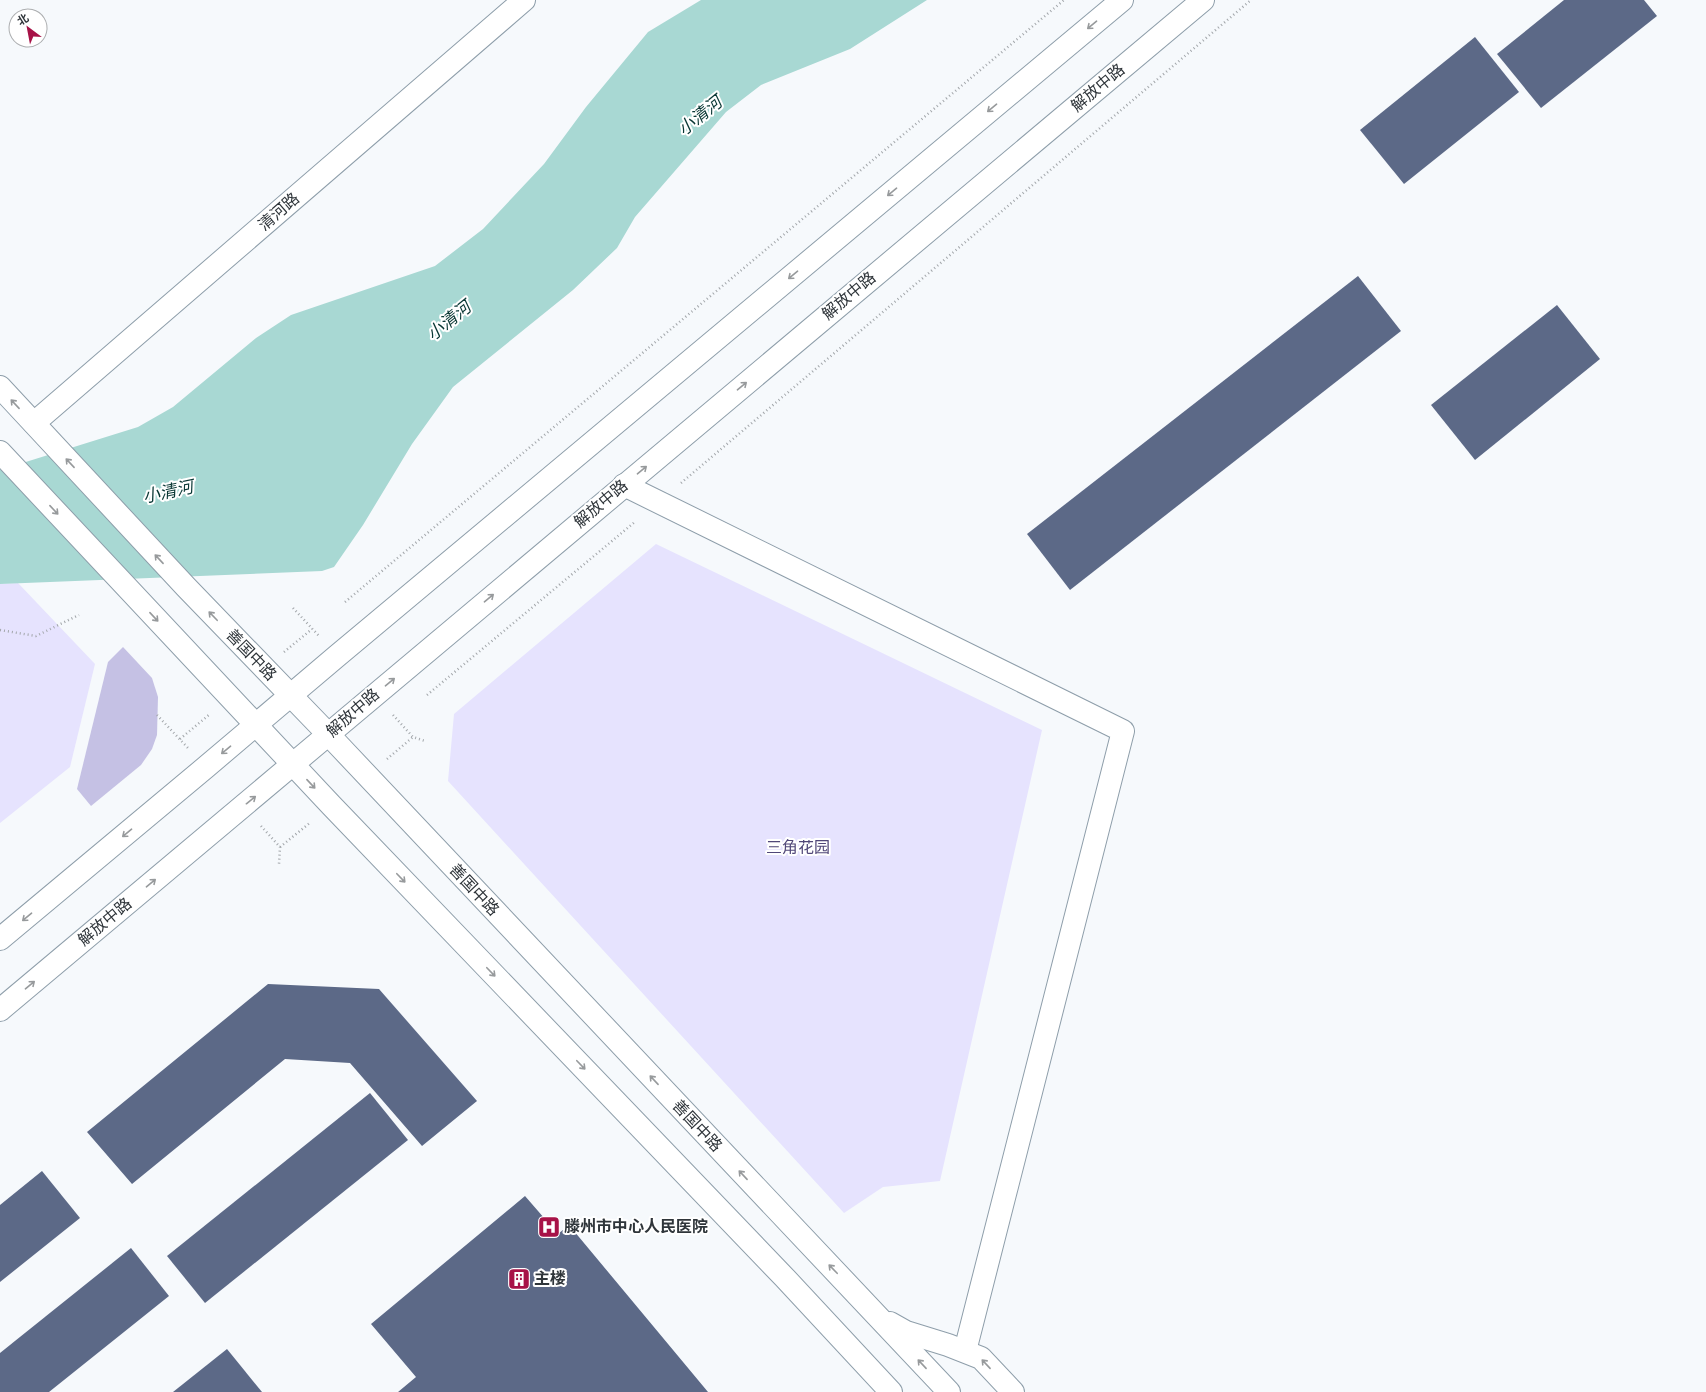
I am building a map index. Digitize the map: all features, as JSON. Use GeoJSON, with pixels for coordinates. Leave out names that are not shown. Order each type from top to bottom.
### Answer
{"type":"FeatureCollection","features":[{"type":"Feature","properties":{"kind":"main road","name":"清河路"},"geometry":{"type":"LineString","coordinates":[[34,423],[524,0]]}},
{"type":"Feature","properties":{"kind":"main road"},"geometry":{"type":"LineString","coordinates":[[0,939],[1122,0]]}},
{"type":"Feature","properties":{"kind":"main road","name":"解放中路"},"geometry":{"type":"LineString","coordinates":[[0,1010],[294,765],[328,734],[1203,0]]}},
{"type":"Feature","properties":{"kind":"main road","name":"善国中路"},"geometry":{"type":"LineString","coordinates":[[0,387],[186,587],[328,734],[949,1392]]}},
{"type":"Feature","properties":{"kind":"main road"},"geometry":{"type":"LineString","coordinates":[[4,456],[256,725],[773,1265],[892,1392]]}},
{"type":"Feature","properties":{"kind":"main road"},"geometry":{"type":"LineString","coordinates":[[624,485],[1123,731],[965,1352]]}},
{"type":"Feature","properties":{"kind":"main road"},"geometry":{"type":"LineString","coordinates":[[876,1315],[906,1332],[981,1358],[1013,1392]]}},
{"type":"Feature","properties":{"kind":"path"},"geometry":{"type":"LineString","coordinates":[[345,602],[1064,0]]}},
{"type":"Feature","properties":{"kind":"path"},"geometry":{"type":"LineString","coordinates":[[427,695],[659,502],[1251,0]]}},
{"type":"Feature","properties":{"kind":"path"},"geometry":{"type":"LineString","coordinates":[[0,630],[36,636],[79,615]]}},
{"type":"Feature","properties":{"kind":"green space","name":"三角花园"},"geometry":{"type":"Polygon","coordinates":[[[656,544],[1042,730],[940,1181],[883,1187],[844,1213],[448,781],[454,714],[656,544]]]}},
{"type":"Feature","properties":{"kind":"green space"},"geometry":{"type":"Polygon","coordinates":[[[18,583],[95,664],[70,767],[0,823],[0,584],[18,583]]]}},
{"type":"Feature","properties":{"kind":"shaded area"},"geometry":{"type":"Polygon","coordinates":[[[123,647],[152,678],[158,697],[157,735],[152,749],[141,765],[91,806],[77,789],[108,662],[123,647]]]}},
{"type":"Feature","properties":{"kind":"water","name":"小清河"},"geometry":{"type":"Polygon","coordinates":[[[701,0],[927,0],[850,49],[761,85],[726,112],[635,217],[617,248],[573,290],[453,387],[412,444],[363,525],[334,567],[322,571],[0,584],[0,470],[138,427],[173,407],[256,338],[291,315],[435,266],[483,229],[544,164],[586,107],[648,32],[701,0]]]}},
{"type":"Feature","properties":{"kind":"building"},"geometry":{"type":"Polygon","coordinates":[[[1564,0],[1644,0],[1657,16],[1541,108],[1497,54],[1564,0]]]}},
{"type":"Feature","properties":{"kind":"building"},"geometry":{"type":"Polygon","coordinates":[[[1475,37],[1519,92],[1404,184],[1360,130],[1475,37]]]}},
{"type":"Feature","properties":{"kind":"building"},"geometry":{"type":"Polygon","coordinates":[[[1358,276],[1401,331],[1070,590],[1027,534],[1358,276]]]}},
{"type":"Feature","properties":{"kind":"building"},"geometry":{"type":"Polygon","coordinates":[[[1557,305],[1600,359],[1475,460],[1431,405],[1557,305]]]}},
{"type":"Feature","properties":{"kind":"building"},"geometry":{"type":"Polygon","coordinates":[[[268,984],[379,989],[477,1101],[422,1146],[350,1063],[285,1059],[132,1184],[87,1132],[268,984]]]}},
{"type":"Feature","properties":{"kind":"building"},"geometry":{"type":"Polygon","coordinates":[[[370,1093],[408,1140],[205,1303],[167,1256],[370,1093]]]}},
{"type":"Feature","properties":{"kind":"building"},"geometry":{"type":"Polygon","coordinates":[[[42,1171],[80,1218],[0,1282],[0,1205],[42,1171]]]}},
{"type":"Feature","properties":{"kind":"building","name":"滕州市中心人民医院"},"geometry":{"type":"Polygon","coordinates":[[[525,1196],[558,1234],[569,1225],[708,1392],[398,1392],[416,1377],[371,1324],[525,1196]]]}},
{"type":"Feature","properties":{"kind":"building"},"geometry":{"type":"Polygon","coordinates":[[[131,1248],[169,1296],[49,1392],[0,1392],[0,1353],[131,1248]]]}},
{"type":"Feature","properties":{"kind":"building"},"geometry":{"type":"Polygon","coordinates":[[[227,1349],[262,1392],[173,1392],[227,1349]]]}},
{"type":"Feature","properties":{"kind":"place","name":"滕州市中心人民医院"},"geometry":{"type":"Point","coordinates":[549,1227]}},
{"type":"Feature","properties":{"kind":"place","name":"主楼"},"geometry":{"type":"Point","coordinates":[519,1279]}}]}
